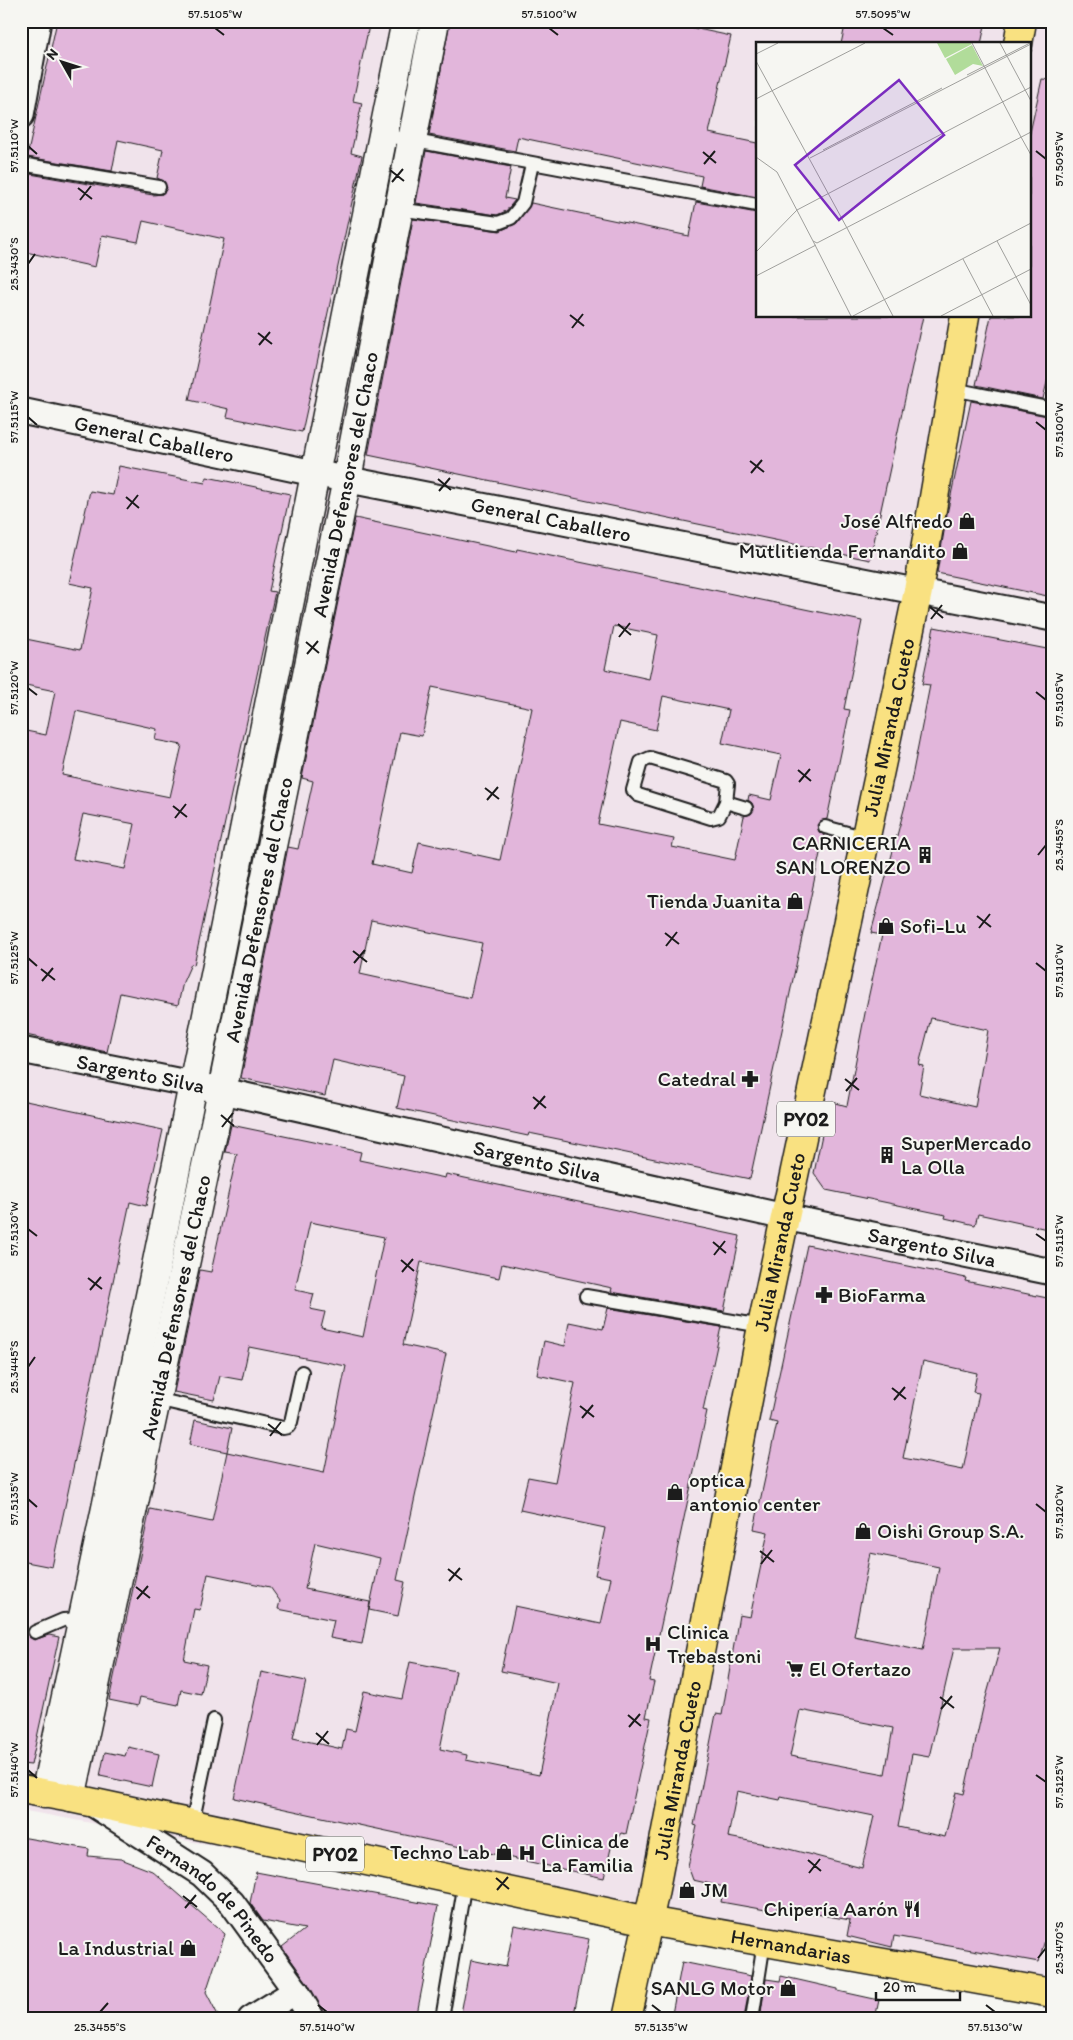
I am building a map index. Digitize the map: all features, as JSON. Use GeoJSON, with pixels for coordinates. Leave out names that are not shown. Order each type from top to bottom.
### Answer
{"type":"FeatureCollection","features":[{"type":"Feature","properties":{"kind":"highway"},"geometry":{"type":"LineString","coordinates":[[1018,42],[1022,21]]}},
{"type":"Feature","properties":{"kind":"highway","name":"Julia Miranda Cueto"},"geometry":{"type":"LineString","coordinates":[[626,2019],[654,1894],[762,1326],[918,591],[965,318]]}},
{"type":"Feature","properties":{"kind":"highway","name":"PY02"},"geometry":{"type":"LineString","coordinates":[[57,1796],[648,1921]]}},
{"type":"Feature","properties":{"kind":"highway","name":"Hernandarias"},"geometry":{"type":"LineString","coordinates":[[648,1921],[1052,1992]]}},
{"type":"Feature","properties":{"kind":"street"},"geometry":{"type":"LineString","coordinates":[[21,115],[38,21]]}},
{"type":"Feature","properties":{"kind":"street","name":"Avenida Defensores del Chaco"},"geometry":{"type":"LineString","coordinates":[[57,1796],[83,1619],[406,21]]}},
{"type":"Feature","properties":{"kind":"street","name":"Avenida Defensores del Chaco"},"geometry":{"type":"LineString","coordinates":[[57,1796],[156,1399],[222,1091],[347,479],[435,21]]}},
{"type":"Feature","properties":{"kind":"street","name":"General Caballero"},"geometry":{"type":"LineString","coordinates":[[21,411],[314,473],[1052,618]]}},
{"type":"Feature","properties":{"kind":"street","name":"Sargento Silva"},"geometry":{"type":"LineString","coordinates":[[21,1050],[192,1084],[785,1217],[1052,1272]]}},
{"type":"Feature","properties":{"kind":"street","name":"Fernando de Pinedo"},"geometry":{"type":"LineString","coordinates":[[57,1796],[202,1874],[232,1903],[296,1991],[312,2019]]}},
{"type":"Feature","properties":{"kind":"street"},"geometry":{"type":"LineString","coordinates":[[251,2019],[296,1991]]}},
{"type":"Feature","properties":{"kind":"lane"},"geometry":{"type":"LineString","coordinates":[[383,135],[412,142],[756,205]]}},
{"type":"Feature","properties":{"kind":"lane"},"geometry":{"type":"LineString","coordinates":[[21,164],[95,178],[159,187]]}},
{"type":"Feature","properties":{"kind":"lane"},"geometry":{"type":"LineString","coordinates":[[398,209],[498,222],[512,218],[523,203],[532,164]]}},
{"type":"Feature","properties":{"kind":"lane"},"geometry":{"type":"LineString","coordinates":[[953,389],[1052,409]]}},
{"type":"Feature","properties":{"kind":"lane"},"geometry":{"type":"LineString","coordinates":[[650,758],[723,778],[728,784],[726,802],[719,816],[711,818],[642,797],[633,790],[641,762],[650,758]]}},
{"type":"Feature","properties":{"kind":"lane"},"geometry":{"type":"LineString","coordinates":[[726,802],[746,808]]}},
{"type":"Feature","properties":{"kind":"lane"},"geometry":{"type":"LineString","coordinates":[[825,827],[866,838]]}},
{"type":"Feature","properties":{"kind":"lane"},"geometry":{"type":"LineString","coordinates":[[586,1296],[762,1326]]}},
{"type":"Feature","properties":{"kind":"lane"},"geometry":{"type":"LineString","coordinates":[[156,1399],[283,1428],[288,1427],[291,1422],[302,1372]]}},
{"type":"Feature","properties":{"kind":"lane"},"geometry":{"type":"LineString","coordinates":[[35,1632],[63,1620],[83,1619]]}},
{"type":"Feature","properties":{"kind":"lane"},"geometry":{"type":"LineString","coordinates":[[192,1824],[214,1720]]}},
{"type":"Feature","properties":{"kind":"lane"},"geometry":{"type":"LineString","coordinates":[[442,2019],[465,1882]]}},
{"type":"Feature","properties":{"kind":"lane"},"geometry":{"type":"LineString","coordinates":[[752,2019],[764,1942]]}},
{"type":"Feature","properties":{"kind":"shaded area"},"geometry":{"type":"Polygon","coordinates":[[[21,21],[1052,21],[1052,2001],[21,1810],[21,21]]]}},
{"type":"Feature","properties":{"kind":"building"},"geometry":{"type":"Polygon","coordinates":[[[57,21],[370,21],[353,101],[362,103],[351,153],[362,156],[302,432],[227,417],[229,409],[189,400],[224,239],[143,221],[138,242],[102,235],[95,267],[21,251],[21,214],[30,174],[153,195],[162,194],[167,188],[164,181],[157,178],[163,150],[118,140],[112,171],[27,157],[57,21]]]}},
{"type":"Feature","properties":{"kind":"building"},"geometry":{"type":"Polygon","coordinates":[[[450,21],[660,21],[731,36],[709,133],[756,143],[756,197],[700,186],[702,176],[518,137],[515,151],[429,135],[450,21]]]}},
{"type":"Feature","properties":{"kind":"building"},"geometry":{"type":"Polygon","coordinates":[[[846,21],[986,21],[981,42],[841,42],[846,21]]]}},
{"type":"Feature","properties":{"kind":"building"},"geometry":{"type":"Polygon","coordinates":[[[1042,79],[1052,80],[1052,361],[1043,399],[976,385],[991,318],[1030,318],[1030,133],[1042,79]]]}},
{"type":"Feature","properties":{"kind":"building"},"geometry":{"type":"Polygon","coordinates":[[[426,151],[511,167],[505,198],[515,200],[506,211],[497,215],[416,203],[426,151]]]}},
{"type":"Feature","properties":{"kind":"building"},"geometry":{"type":"Polygon","coordinates":[[[696,202],[756,213],[756,318],[923,318],[870,560],[368,455],[413,219],[500,231],[517,223],[531,203],[689,236],[696,202]]]}},
{"type":"Feature","properties":{"kind":"building"},"geometry":{"type":"Polygon","coordinates":[[[971,401],[1052,417],[1052,597],[937,573],[947,514],[971,401]]]}},
{"type":"Feature","properties":{"kind":"building"},"geometry":{"type":"Polygon","coordinates":[[[119,466],[205,483],[207,477],[290,494],[269,591],[275,592],[194,965],[191,964],[183,982],[178,1005],[120,993],[107,1052],[21,1034],[21,730],[46,735],[55,691],[21,684],[21,638],[80,650],[93,588],[69,583],[90,491],[113,495],[119,466]],[[76,711],[62,775],[170,797],[182,745],[155,740],[157,729],[76,711]],[[83,814],[73,859],[125,869],[135,824],[83,814]]]}},
{"type":"Feature","properties":{"kind":"building"},"geometry":{"type":"Polygon","coordinates":[[[355,518],[516,552],[517,549],[862,621],[844,709],[850,710],[827,819],[820,821],[817,825],[819,832],[824,835],[750,1179],[529,1133],[528,1136],[397,1108],[404,1076],[333,1060],[325,1096],[241,1078],[288,847],[298,849],[313,781],[302,778],[355,518]],[[614,626],[605,669],[649,679],[658,635],[614,626]],[[432,687],[422,736],[400,732],[372,864],[412,873],[419,842],[500,860],[532,708],[432,687]],[[663,696],[656,730],[620,722],[598,824],[674,839],[672,847],[735,860],[744,816],[751,814],[754,810],[752,803],[748,800],[749,795],[771,800],[781,755],[722,743],[729,710],[663,696]],[[371,920],[360,974],[470,998],[482,943],[371,920]]]}},
{"type":"Feature","properties":{"kind":"building"},"geometry":{"type":"Polygon","coordinates":[[[934,627],[1052,650],[1052,1230],[978,1214],[975,1225],[945,1218],[946,1215],[826,1190],[814,1173],[829,1101],[847,1106],[882,935],[871,933],[910,787],[930,685],[922,684],[934,627]],[[931,1018],[919,1065],[924,1066],[919,1094],[975,1107],[988,1030],[931,1018]]]}},
{"type":"Feature","properties":{"kind":"building"},"geometry":{"type":"Polygon","coordinates":[[[21,1100],[163,1130],[146,1206],[130,1202],[52,1567],[21,1561],[21,1100]]]}},
{"type":"Feature","properties":{"kind":"building"},"geometry":{"type":"Polygon","coordinates":[[[231,1125],[361,1152],[359,1160],[445,1178],[446,1174],[740,1236],[724,1311],[611,1292],[612,1288],[502,1264],[499,1278],[421,1262],[403,1345],[446,1354],[397,1580],[405,1582],[398,1616],[369,1610],[380,1558],[315,1543],[305,1589],[370,1602],[362,1644],[330,1638],[334,1620],[278,1609],[280,1601],[270,1587],[208,1574],[200,1610],[194,1609],[184,1660],[207,1665],[201,1694],[181,1690],[178,1705],[140,1697],[138,1706],[109,1700],[150,1509],[212,1522],[227,1452],[324,1473],[346,1366],[249,1347],[242,1380],[220,1376],[214,1400],[174,1392],[200,1270],[211,1272],[237,1154],[225,1152],[231,1125]],[[310,1222],[295,1290],[314,1294],[310,1309],[325,1312],[321,1328],[363,1337],[384,1237],[310,1222]]]}},
{"type":"Feature","properties":{"kind":"building"},"geometry":{"type":"Polygon","coordinates":[[[807,1245],[966,1278],[965,1281],[1052,1299],[1052,1913],[1039,1962],[894,1936],[892,1947],[847,1936],[850,1920],[777,1907],[777,1912],[721,1902],[724,1887],[693,1880],[688,1866],[697,1826],[694,1825],[716,1714],[722,1715],[739,1615],[750,1617],[768,1532],[754,1529],[777,1423],[769,1421],[807,1245]],[[923,1361],[903,1458],[963,1470],[979,1393],[973,1392],[977,1373],[923,1361]],[[870,1553],[854,1636],[923,1650],[939,1567],[870,1553]],[[954,1648],[929,1757],[912,1754],[898,1827],[945,1837],[956,1792],[964,1794],[983,1708],[1000,1648],[954,1648]],[[800,1710],[790,1756],[885,1774],[893,1728],[800,1710]],[[737,1791],[728,1837],[781,1847],[862,1868],[874,1816],[781,1797],[780,1800],[737,1791]]]}},
{"type":"Feature","properties":{"kind":"building"},"geometry":{"type":"Polygon","coordinates":[[[608,1308],[721,1327],[703,1410],[707,1411],[649,1681],[654,1682],[646,1717],[651,1718],[626,1834],[621,1833],[611,1848],[604,1878],[234,1798],[261,1672],[306,1681],[293,1738],[342,1749],[346,1729],[355,1731],[364,1691],[402,1699],[410,1662],[456,1671],[440,1749],[467,1755],[466,1760],[539,1775],[558,1683],[501,1671],[515,1606],[601,1624],[611,1578],[595,1575],[605,1528],[520,1510],[528,1477],[555,1482],[575,1383],[537,1375],[544,1341],[565,1346],[569,1322],[603,1329],[608,1308]]]}},
{"type":"Feature","properties":{"kind":"building"},"geometry":{"type":"Polygon","coordinates":[[[195,1420],[232,1428],[227,1452],[190,1444],[195,1420]]]}},
{"type":"Feature","properties":{"kind":"building"},"geometry":{"type":"Polygon","coordinates":[[[21,1629],[27,1630],[28,1636],[34,1640],[49,1635],[59,1637],[31,1765],[21,1764],[21,1629]]]}},
{"type":"Feature","properties":{"kind":"building"},"geometry":{"type":"Polygon","coordinates":[[[128,1747],[159,1754],[152,1787],[100,1776],[105,1752],[125,1756],[128,1747]]]}},
{"type":"Feature","properties":{"kind":"building"},"geometry":{"type":"Polygon","coordinates":[[[21,1837],[89,1849],[88,1856],[121,1859],[152,1871],[225,1934],[206,1992],[220,2019],[21,2019],[21,1837]]]}},
{"type":"Feature","properties":{"kind":"building"},"geometry":{"type":"Polygon","coordinates":[[[256,1872],[438,1906],[416,2019],[337,2019],[326,2017],[308,1984],[282,1947],[305,1929],[263,1921],[250,1903],[256,1872]]]}},
{"type":"Feature","properties":{"kind":"building"},"geometry":{"type":"Polygon","coordinates":[[[514,1925],[589,1939],[573,2019],[460,2019],[471,1960],[506,1967],[514,1925]]]}},
{"type":"Feature","properties":{"kind":"building"},"geometry":{"type":"Polygon","coordinates":[[[682,1962],[751,1976],[744,2019],[671,2019],[682,1962]]]}},
{"type":"Feature","properties":{"kind":"building"},"geometry":{"type":"Polygon","coordinates":[[[781,1976],[879,2000],[875,2019],[760,2019],[766,1979],[780,1981],[781,1976]]]}},
{"type":"Feature","properties":{"kind":"place","name":"José Alfredo"},"geometry":{"type":"Point","coordinates":[967,521]}},
{"type":"Feature","properties":{"kind":"place","name":"Mutlitienda Fernandito"},"geometry":{"type":"Point","coordinates":[960,551]}},
{"type":"Feature","properties":{"kind":"place","name":"CARNICERIA SAN LORENZO"},"geometry":{"type":"Point","coordinates":[925,855]}},
{"type":"Feature","properties":{"kind":"place","name":"Tienda Juanita"},"geometry":{"type":"Point","coordinates":[795,901]}},
{"type":"Feature","properties":{"kind":"place","name":"Sofi-Lu"},"geometry":{"type":"Point","coordinates":[886,926]}},
{"type":"Feature","properties":{"kind":"place","name":"Catedral"},"geometry":{"type":"Point","coordinates":[750,1079]}},
{"type":"Feature","properties":{"kind":"place","name":"SuperMercado La Olla"},"geometry":{"type":"Point","coordinates":[887,1155]}},
{"type":"Feature","properties":{"kind":"place","name":"BioFarma"},"geometry":{"type":"Point","coordinates":[824,1295]}},
{"type":"Feature","properties":{"kind":"place","name":"optica antonio center"},"geometry":{"type":"Point","coordinates":[675,1492]}},
{"type":"Feature","properties":{"kind":"place","name":"Oishi Group S.A."},"geometry":{"type":"Point","coordinates":[863,1531]}},
{"type":"Feature","properties":{"kind":"place","name":"Clinica Trebastoni"},"geometry":{"type":"Point","coordinates":[653,1644]}},
{"type":"Feature","properties":{"kind":"place","name":"El Ofertazo"},"geometry":{"type":"Point","coordinates":[795,1669]}},
{"type":"Feature","properties":{"kind":"place","name":"Techno Lab"},"geometry":{"type":"Point","coordinates":[504,1852]}},
{"type":"Feature","properties":{"kind":"place","name":"Clinica de La Familia"},"geometry":{"type":"Point","coordinates":[527,1853]}},
{"type":"Feature","properties":{"kind":"place","name":"JM"},"geometry":{"type":"Point","coordinates":[687,1890]}},
{"type":"Feature","properties":{"kind":"place","name":"Chipería Aarón"},"geometry":{"type":"Point","coordinates":[912,1909]}},
{"type":"Feature","properties":{"kind":"place","name":"La Industrial"},"geometry":{"type":"Point","coordinates":[188,1948]}},
{"type":"Feature","properties":{"kind":"place","name":"SANLG Motor"},"geometry":{"type":"Point","coordinates":[788,1988]}}]}
